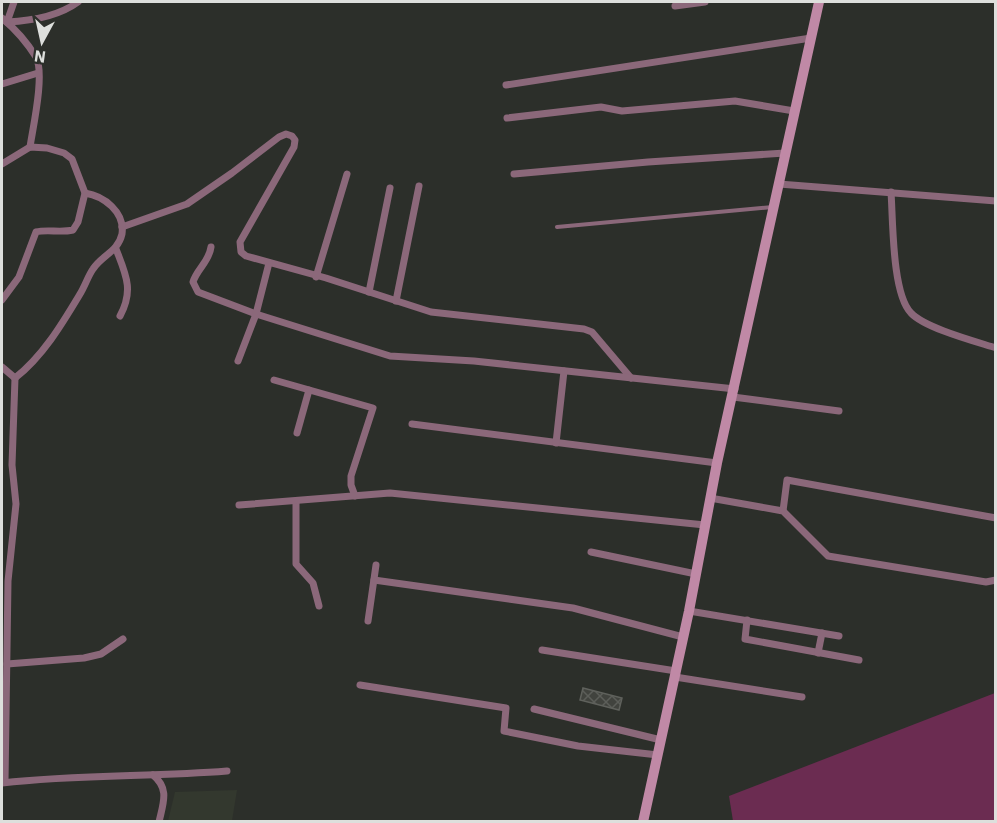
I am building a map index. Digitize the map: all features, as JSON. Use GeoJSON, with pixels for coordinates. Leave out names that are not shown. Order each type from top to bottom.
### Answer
{"type":"FeatureCollection","features":[{"type":"Feature","properties":{"kind":"street"},"geometry":{"type":"LineString","coordinates":[[4,20],[19,22],[67,10],[78,2]]}},
{"type":"Feature","properties":{"kind":"street"},"geometry":{"type":"LineString","coordinates":[[675,6],[705,2]]}},
{"type":"Feature","properties":{"kind":"street"},"geometry":{"type":"LineString","coordinates":[[643,822],[689,611],[717,463],[819,2]]}},
{"type":"Feature","properties":{"kind":"street"},"geometry":{"type":"LineString","coordinates":[[4,20],[14,3]]}},
{"type":"Feature","properties":{"kind":"street"},"geometry":{"type":"LineString","coordinates":[[4,20],[37,58],[39,73],[36,112],[30,147]]}},
{"type":"Feature","properties":{"kind":"street"},"geometry":{"type":"LineString","coordinates":[[506,85],[811,38]]}},
{"type":"Feature","properties":{"kind":"street"},"geometry":{"type":"LineString","coordinates":[[2,84],[39,73]]}},
{"type":"Feature","properties":{"kind":"street"},"geometry":{"type":"LineString","coordinates":[[507,118],[601,106],[622,111],[735,101],[794,111]]}},
{"type":"Feature","properties":{"kind":"street"},"geometry":{"type":"LineString","coordinates":[[122,227],[187,204],[286,134],[292,136],[295,141],[294,147],[240,242],[242,252],[246,256],[430,312],[584,329],[592,332],[631,378]]}},
{"type":"Feature","properties":{"kind":"street"},"geometry":{"type":"LineString","coordinates":[[2,164],[30,147],[47,148],[64,153],[72,159],[85,194],[78,222],[73,230],[61,232],[39,230],[36,232],[19,277],[2,300]]}},
{"type":"Feature","properties":{"kind":"street"},"geometry":{"type":"LineString","coordinates":[[514,174],[785,153]]}},
{"type":"Feature","properties":{"kind":"street"},"geometry":{"type":"LineString","coordinates":[[316,277],[347,174]]}},
{"type":"Feature","properties":{"kind":"street"},"geometry":{"type":"LineString","coordinates":[[779,184],[996,201]]}},
{"type":"Feature","properties":{"kind":"street"},"geometry":{"type":"LineString","coordinates":[[396,301],[419,186]]}},
{"type":"Feature","properties":{"kind":"street"},"geometry":{"type":"LineString","coordinates":[[369,292],[390,188]]}},
{"type":"Feature","properties":{"kind":"street"},"geometry":{"type":"LineString","coordinates":[[891,192],[897,275],[904,303],[911,314],[932,326],[996,348]]}},
{"type":"Feature","properties":{"kind":"street"},"geometry":{"type":"LineString","coordinates":[[85,194],[112,205],[122,227],[121,236],[116,249],[100,260],[94,268],[43,351],[15,378],[12,465],[16,504],[5,581],[7,664],[3,782],[128,774],[227,771]]}},
{"type":"Feature","properties":{"kind":"street"},"geometry":{"type":"LineString","coordinates":[[211,247],[207,262],[194,277],[194,287],[204,296],[390,356],[474,361],[631,378],[839,411]]}},
{"type":"Feature","properties":{"kind":"street"},"geometry":{"type":"LineString","coordinates":[[116,249],[126,275],[129,291],[120,316]]}},
{"type":"Feature","properties":{"kind":"street"},"geometry":{"type":"LineString","coordinates":[[238,361],[256,314],[269,263]]}},
{"type":"Feature","properties":{"kind":"street"},"geometry":{"type":"LineString","coordinates":[[2,367],[15,378]]}},
{"type":"Feature","properties":{"kind":"street"},"geometry":{"type":"LineString","coordinates":[[556,443],[564,371]]}},
{"type":"Feature","properties":{"kind":"street"},"geometry":{"type":"LineString","coordinates":[[274,380],[373,408],[351,476],[355,496]]}},
{"type":"Feature","properties":{"kind":"street"},"geometry":{"type":"LineString","coordinates":[[297,433],[309,390]]}},
{"type":"Feature","properties":{"kind":"street"},"geometry":{"type":"LineString","coordinates":[[412,424],[717,463]]}},
{"type":"Feature","properties":{"kind":"street"},"geometry":{"type":"LineString","coordinates":[[783,511],[787,480],[996,518]]}},
{"type":"Feature","properties":{"kind":"street"},"geometry":{"type":"LineString","coordinates":[[238,505],[390,493],[705,525]]}},
{"type":"Feature","properties":{"kind":"street"},"geometry":{"type":"LineString","coordinates":[[710,498],[783,511],[828,556],[986,582],[996,580]]}},
{"type":"Feature","properties":{"kind":"street"},"geometry":{"type":"LineString","coordinates":[[296,502],[296,564],[313,583],[319,606]]}},
{"type":"Feature","properties":{"kind":"street"},"geometry":{"type":"LineString","coordinates":[[591,552],[696,574]]}},
{"type":"Feature","properties":{"kind":"street"},"geometry":{"type":"LineString","coordinates":[[368,621],[376,565]]}},
{"type":"Feature","properties":{"kind":"street"},"geometry":{"type":"LineString","coordinates":[[374,580],[573,608],[683,637]]}},
{"type":"Feature","properties":{"kind":"street"},"geometry":{"type":"LineString","coordinates":[[689,611],[839,636]]}},
{"type":"Feature","properties":{"kind":"street"},"geometry":{"type":"LineString","coordinates":[[747,620],[745,639],[859,660]]}},
{"type":"Feature","properties":{"kind":"street"},"geometry":{"type":"LineString","coordinates":[[818,653],[822,633]]}},
{"type":"Feature","properties":{"kind":"street"},"geometry":{"type":"LineString","coordinates":[[7,664],[84,658],[101,654],[123,639]]}},
{"type":"Feature","properties":{"kind":"street"},"geometry":{"type":"LineString","coordinates":[[542,650],[802,697]]}},
{"type":"Feature","properties":{"kind":"street"},"geometry":{"type":"LineString","coordinates":[[360,685],[506,708],[504,730],[578,746],[658,755]]}},
{"type":"Feature","properties":{"kind":"street"},"geometry":{"type":"LineString","coordinates":[[534,709],[661,740]]}},
{"type":"Feature","properties":{"kind":"street"},"geometry":{"type":"LineString","coordinates":[[153,775],[161,782],[164,790],[159,822]]}},
{"type":"Feature","properties":{"kind":"lane"},"geometry":{"type":"LineString","coordinates":[[557,227],[774,207]]}},
{"type":"Feature","properties":{"kind":"shaded area"},"geometry":{"type":"Polygon","coordinates":[[[995,693],[995,821],[733,821],[729,796],[995,693]]]}},
{"type":"Feature","properties":{"kind":"shaded area"},"geometry":{"type":"Polygon","coordinates":[[[237,790],[232,821],[168,821],[175,792],[237,790]]]}},
{"type":"Feature","properties":{"kind":"building"},"geometry":{"type":"Polygon","coordinates":[[[583,688],[622,698],[619,710],[580,700],[583,688]]]}}]}
